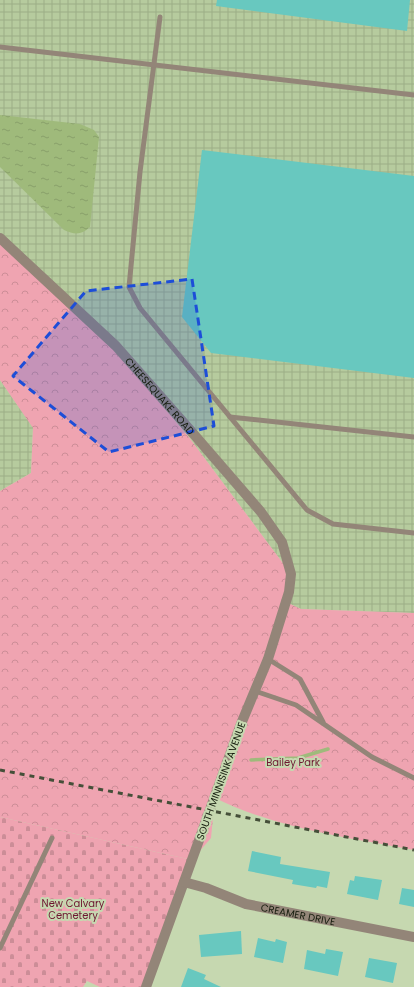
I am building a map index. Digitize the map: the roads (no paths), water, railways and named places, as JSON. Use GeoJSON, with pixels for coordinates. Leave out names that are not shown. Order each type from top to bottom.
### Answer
{"type":"FeatureCollection","features":[{"type":"Feature","properties":{"kind":"street","name":"CHEESEQUAKE ROAD"},"geometry":{"type":"LineString","coordinates":[[0,238],[116,346],[196,437],[269,524],[282,542],[291,574]]}},
{"type":"Feature","properties":{"kind":"street","name":"SOUTH MINNISINK AVENUE"},"geometry":{"type":"LineString","coordinates":[[146,987],[268,659],[289,592],[291,574]]}},
{"type":"Feature","properties":{"kind":"street","name":"CREAMER DRIVE"},"geometry":{"type":"LineString","coordinates":[[184,882],[206,888],[246,904],[414,936]]}},
{"type":"Feature","properties":{"kind":"lane"},"geometry":{"type":"LineString","coordinates":[[160,17],[140,172],[129,287],[140,308],[307,510],[333,524],[414,533]]}},
{"type":"Feature","properties":{"kind":"lane"},"geometry":{"type":"LineString","coordinates":[[0,46],[414,95]]}},
{"type":"Feature","properties":{"kind":"lane"},"geometry":{"type":"LineString","coordinates":[[230,417],[414,437]]}},
{"type":"Feature","properties":{"kind":"lane"},"geometry":{"type":"LineString","coordinates":[[268,659],[300,679],[324,723]]}},
{"type":"Feature","properties":{"kind":"lane"},"geometry":{"type":"LineString","coordinates":[[255,691],[296,705],[372,757],[414,778]]}},
{"type":"Feature","properties":{"kind":"lane"},"geometry":{"type":"LineString","coordinates":[[0,948],[52,838]]}},
{"type":"Feature","properties":{"kind":"water"},"geometry":{"type":"Polygon","coordinates":[[[0,115],[80,124],[94,130],[99,137],[90,227],[87,230],[81,233],[71,233],[64,230],[0,167],[0,115]]]}},
{"type":"Feature","properties":{"kind":"waterway"},"geometry":{"type":"LineString","coordinates":[[251,760],[298,758],[328,749]]}},
{"type":"Feature","properties":{"kind":"railway"},"geometry":{"type":"LineString","coordinates":[[0,770],[414,850]]}},
{"type":"Feature","properties":{"kind":"park label","name":"Bailey Park"},"geometry":{"type":"Point","coordinates":[293,762]}},
{"type":"Feature","properties":{"kind":"park label","name":"New Calvary Cemetery"},"geometry":{"type":"Point","coordinates":[73,908]}}]}
